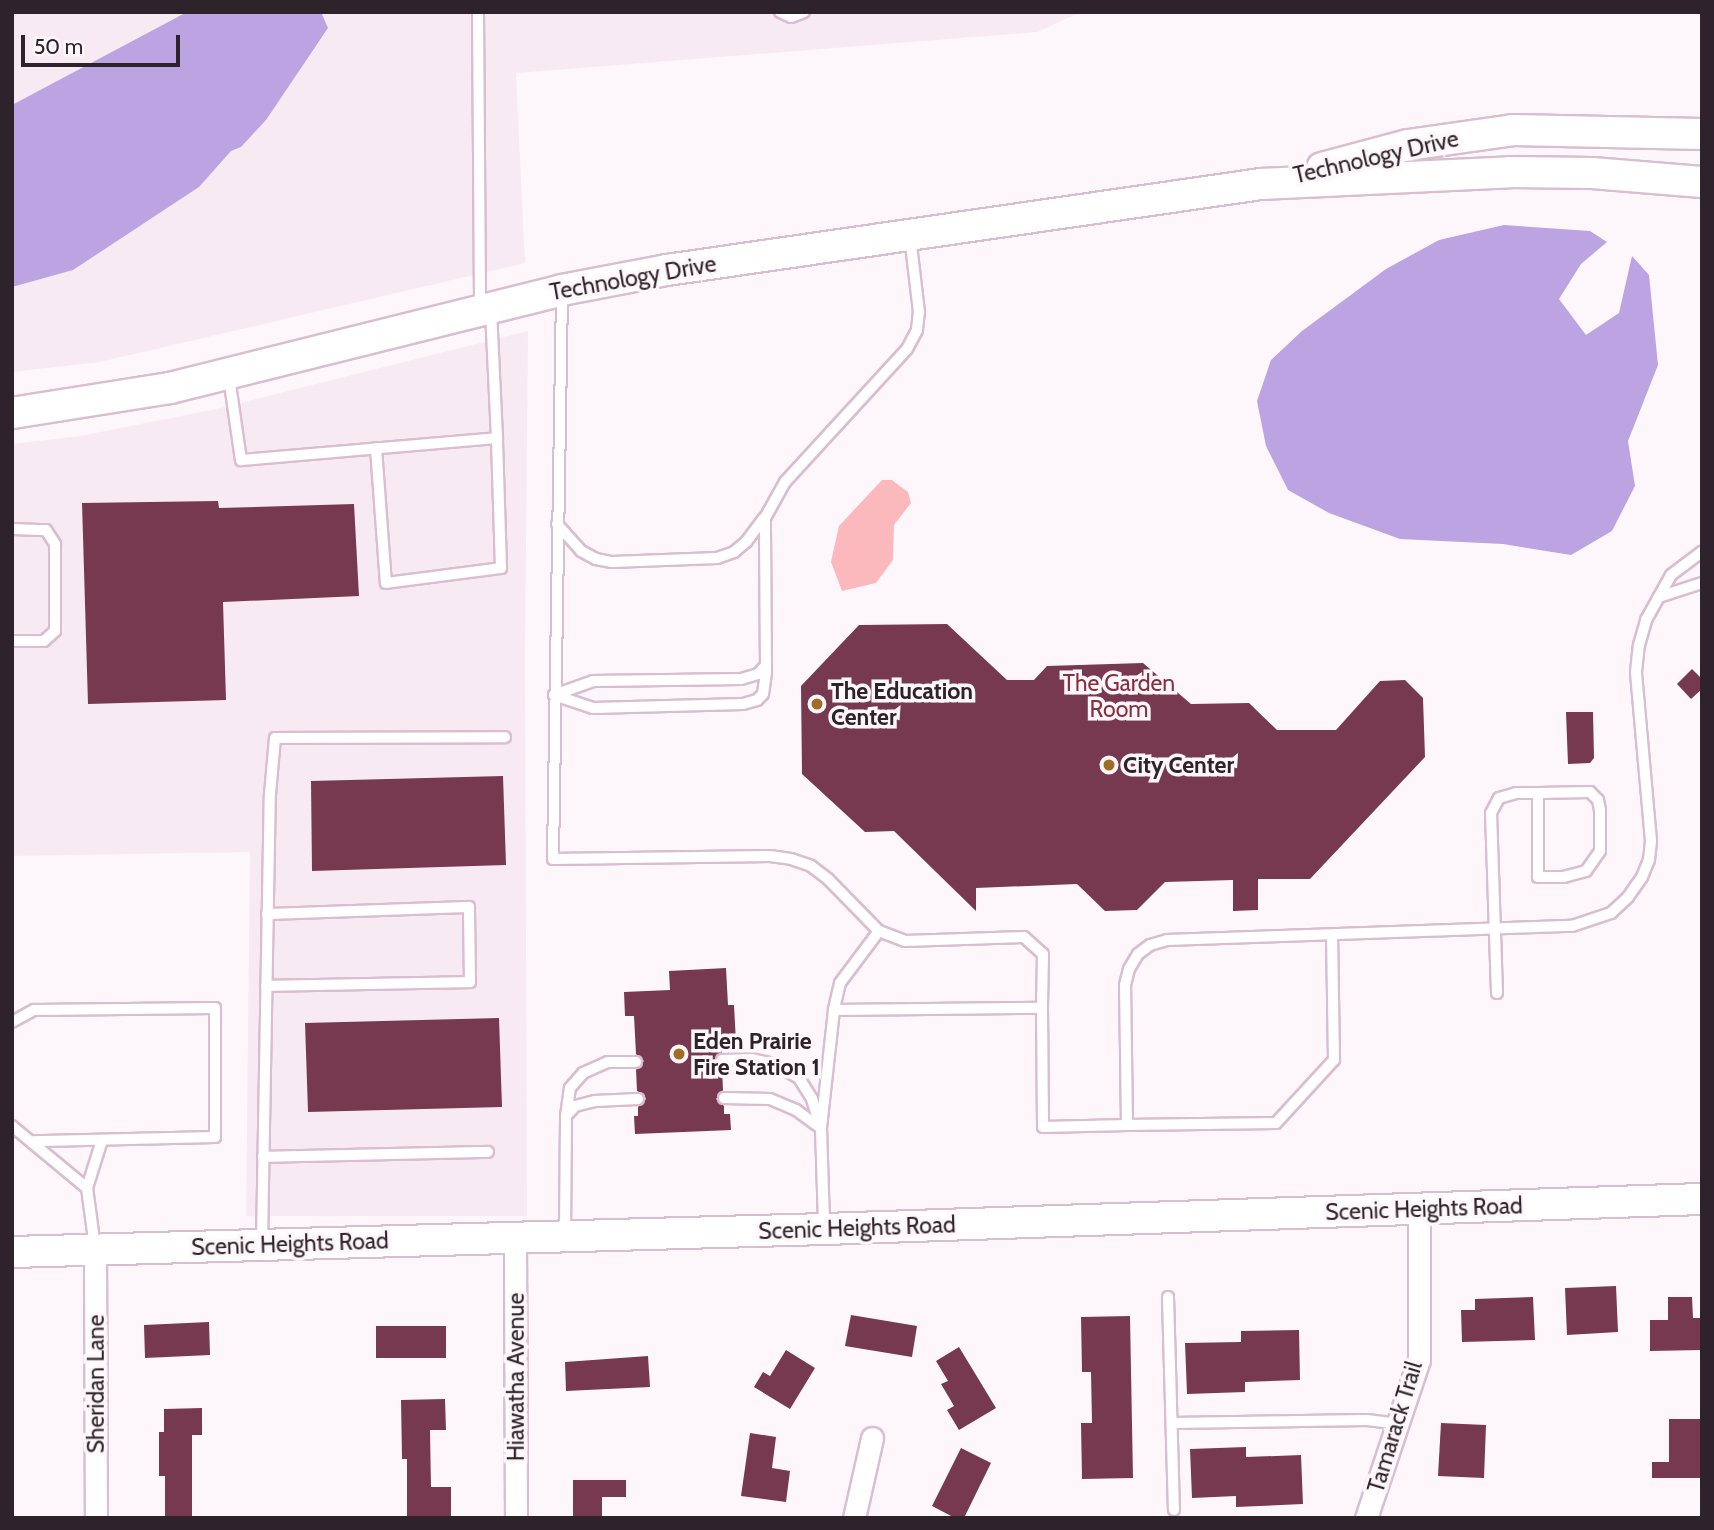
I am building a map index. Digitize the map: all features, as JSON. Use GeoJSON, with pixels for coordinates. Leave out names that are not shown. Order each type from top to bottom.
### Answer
{"type":"FeatureCollection","features":[{"type":"Feature","properties":{"kind":"street","name":"Technology Drive"},"geometry":{"type":"LineString","coordinates":[[1261,184],[1408,145],[1513,130],[1702,134]]}},
{"type":"Feature","properties":{"kind":"street","name":"Technology Drive"},"geometry":{"type":"LineString","coordinates":[[12,413],[111,400],[228,374],[562,289],[909,234],[1261,184],[1511,172],[1592,173],[1702,182]]}},
{"type":"Feature","properties":{"kind":"street","name":"Scenic Heights Road"},"geometry":{"type":"LineString","coordinates":[[12,1252],[825,1229],[1702,1199]]}},
{"type":"Feature","properties":{"kind":"street","name":"Tamarack Trail"},"geometry":{"type":"LineString","coordinates":[[1366,1518],[1419,1360],[1419,1209]]}},
{"type":"Feature","properties":{"kind":"street","name":"Hiawatha Avenue"},"geometry":{"type":"LineString","coordinates":[[515,1237],[516,1518]]}},
{"type":"Feature","properties":{"kind":"street","name":"Sheridan Lane"},"geometry":{"type":"LineString","coordinates":[[95,1250],[96,1518]]}},
{"type":"Feature","properties":{"kind":"street"},"geometry":{"type":"LineString","coordinates":[[854,1518],[872,1438]]}},
{"type":"Feature","properties":{"kind":"lane"},"geometry":{"type":"LineString","coordinates":[[376,448],[386,583],[501,568],[497,438],[486,308],[478,12]]}},
{"type":"Feature","properties":{"kind":"lane"},"geometry":{"type":"LineString","coordinates":[[780,12],[792,17],[804,12]]}},
{"type":"Feature","properties":{"kind":"lane"},"geometry":{"type":"LineString","coordinates":[[557,524],[581,551],[596,559],[612,562],[717,558],[734,552],[746,542],[765,517],[785,482],[907,349],[917,330],[919,312],[909,234]]}},
{"type":"Feature","properties":{"kind":"lane"},"geometry":{"type":"LineString","coordinates":[[562,289],[553,859],[770,856],[792,859],[811,866],[828,879],[879,931],[905,941],[1024,937],[1044,954],[1044,1127],[1276,1122],[1334,1060],[1332,934]]}},
{"type":"Feature","properties":{"kind":"lane"},"geometry":{"type":"LineString","coordinates":[[228,374],[241,460],[497,438]]}},
{"type":"Feature","properties":{"kind":"lane"},"geometry":{"type":"LineString","coordinates":[[554,695],[593,708],[743,704],[757,700],[764,694],[766,665],[765,517]]}},
{"type":"Feature","properties":{"kind":"lane"},"geometry":{"type":"LineString","coordinates":[[12,529],[46,530],[55,544],[55,631],[44,641],[12,641]]}},
{"type":"Feature","properties":{"kind":"lane"},"geometry":{"type":"LineString","coordinates":[[1127,1125],[1125,985],[1129,969],[1138,954],[1150,945],[1167,940],[1572,926],[1590,923],[1611,913],[1628,897],[1642,877],[1649,860],[1651,841],[1636,672],[1639,645],[1646,620],[1671,575],[1702,552]]}},
{"type":"Feature","properties":{"kind":"lane"},"geometry":{"type":"LineString","coordinates":[[1660,597],[1702,583]]}},
{"type":"Feature","properties":{"kind":"lane"},"geometry":{"type":"LineString","coordinates":[[554,695],[593,681],[750,677],[766,665]]}},
{"type":"Feature","properties":{"kind":"lane"},"geometry":{"type":"LineString","coordinates":[[261,1245],[270,794],[275,738],[505,737]]}},
{"type":"Feature","properties":{"kind":"lane"},"geometry":{"type":"LineString","coordinates":[[1497,993],[1491,813],[1499,798],[1538,793],[1590,792],[1598,800],[1600,851],[1586,871],[1564,877],[1538,877],[1538,793]]}},
{"type":"Feature","properties":{"kind":"lane"},"geometry":{"type":"LineString","coordinates":[[266,986],[470,982],[469,906],[267,914]]}},
{"type":"Feature","properties":{"kind":"lane"},"geometry":{"type":"LineString","coordinates":[[825,1229],[821,1128],[834,1010],[840,983],[879,931]]}},
{"type":"Feature","properties":{"kind":"lane"},"geometry":{"type":"LineString","coordinates":[[12,1022],[34,1010],[215,1008],[215,1137],[33,1141]]}},
{"type":"Feature","properties":{"kind":"lane"},"geometry":{"type":"LineString","coordinates":[[834,1010],[1042,1008]]}},
{"type":"Feature","properties":{"kind":"lane"},"geometry":{"type":"LineString","coordinates":[[722,1060],[752,1059],[774,1064],[799,1078],[812,1100],[821,1128]]}},
{"type":"Feature","properties":{"kind":"lane"},"geometry":{"type":"LineString","coordinates":[[565,1236],[566,1116],[570,1088],[583,1073],[608,1062],[636,1062]]}},
{"type":"Feature","properties":{"kind":"lane"},"geometry":{"type":"LineString","coordinates":[[724,1098],[770,1100],[796,1111],[821,1128]]}},
{"type":"Feature","properties":{"kind":"lane"},"geometry":{"type":"LineString","coordinates":[[566,1116],[575,1106],[595,1101],[638,1100]]}},
{"type":"Feature","properties":{"kind":"lane"},"geometry":{"type":"LineString","coordinates":[[12,1126],[87,1188]]}},
{"type":"Feature","properties":{"kind":"lane"},"geometry":{"type":"LineString","coordinates":[[95,1250],[87,1188],[102,1140]]}},
{"type":"Feature","properties":{"kind":"lane"},"geometry":{"type":"LineString","coordinates":[[262,1157],[488,1152]]}},
{"type":"Feature","properties":{"kind":"lane"},"geometry":{"type":"LineString","coordinates":[[1168,1297],[1174,1510]]}},
{"type":"Feature","properties":{"kind":"lane"},"geometry":{"type":"LineString","coordinates":[[1172,1423],[1367,1420],[1399,1424]]}},
{"type":"Feature","properties":{"kind":"shaded area"},"geometry":{"type":"Polygon","coordinates":[[[12,12],[1081,12],[1037,32],[516,73],[525,263],[100,362],[12,372],[12,12]]]}},
{"type":"Feature","properties":{"kind":"shaded area"},"geometry":{"type":"Polygon","coordinates":[[[187,12],[321,12],[328,28],[266,120],[241,147],[231,151],[199,187],[73,270],[12,287],[12,105],[187,12]]]}},
{"type":"Feature","properties":{"kind":"shaded area"},"geometry":{"type":"Polygon","coordinates":[[[1504,225],[1590,231],[1607,242],[1581,264],[1559,299],[1586,335],[1619,313],[1632,256],[1649,275],[1658,365],[1628,441],[1635,486],[1612,531],[1571,555],[1503,544],[1400,539],[1329,513],[1288,490],[1266,446],[1257,401],[1271,360],[1302,331],[1386,269],[1439,240],[1504,225]]]}},
{"type":"Feature","properties":{"kind":"shaded area"},"geometry":{"type":"Polygon","coordinates":[[[528,331],[525,655],[527,1216],[246,1216],[250,852],[12,856],[12,444],[80,436],[216,409],[528,331]]]}},
{"type":"Feature","properties":{"kind":"shaded area"},"geometry":{"type":"Polygon","coordinates":[[[882,480],[892,480],[908,492],[911,503],[894,525],[893,560],[876,583],[842,591],[831,562],[839,526],[882,480]]]}},
{"type":"Feature","properties":{"kind":"building"},"geometry":{"type":"Polygon","coordinates":[[[218,501],[219,508],[354,504],[359,596],[223,602],[226,700],[88,704],[82,503],[218,501]]]}},
{"type":"Feature","properties":{"kind":"building","name":"City Center"},"geometry":{"type":"Polygon","coordinates":[[[947,624],[1007,680],[1034,680],[1047,666],[1143,663],[1191,704],[1249,703],[1277,730],[1336,730],[1380,681],[1405,680],[1423,698],[1425,757],[1310,879],[1258,879],[1258,910],[1233,911],[1233,880],[1165,882],[1137,910],[1105,911],[1077,884],[976,888],[976,911],[894,831],[865,832],[802,774],[801,686],[859,625],[947,624]]]}},
{"type":"Feature","properties":{"kind":"building"},"geometry":{"type":"Polygon","coordinates":[[[1692,669],[1702,679],[1702,689],[1691,699],[1677,684],[1692,669]]]}},
{"type":"Feature","properties":{"kind":"building"},"geometry":{"type":"Polygon","coordinates":[[[1566,712],[1593,712],[1594,758],[1590,763],[1568,764],[1566,712]]]}},
{"type":"Feature","properties":{"kind":"building"},"geometry":{"type":"Polygon","coordinates":[[[503,776],[506,865],[312,871],[311,781],[503,776]]]}},
{"type":"Feature","properties":{"kind":"building","name":"Eden Prairie Fire Station 1"},"geometry":{"type":"Polygon","coordinates":[[[726,968],[728,1005],[734,1005],[736,1042],[721,1043],[722,1052],[714,1060],[716,1065],[722,1068],[723,1090],[716,1099],[724,1106],[724,1114],[730,1114],[731,1130],[635,1134],[634,1116],[638,1116],[638,1107],[646,1099],[644,1094],[637,1091],[636,1070],[644,1061],[636,1054],[634,1016],[625,1016],[624,992],[670,990],[669,971],[726,968]]]}},
{"type":"Feature","properties":{"kind":"building"},"geometry":{"type":"Polygon","coordinates":[[[499,1018],[502,1107],[308,1112],[305,1023],[499,1018]]]}},
{"type":"Feature","properties":{"kind":"building"},"geometry":{"type":"Polygon","coordinates":[[[1616,1286],[1618,1332],[1567,1335],[1565,1288],[1616,1286]]]}},
{"type":"Feature","properties":{"kind":"building"},"geometry":{"type":"Polygon","coordinates":[[[1533,1297],[1535,1340],[1462,1342],[1461,1310],[1475,1310],[1475,1299],[1533,1297]]]}},
{"type":"Feature","properties":{"kind":"building"},"geometry":{"type":"Polygon","coordinates":[[[1668,1297],[1692,1297],[1693,1318],[1702,1318],[1702,1350],[1650,1351],[1650,1320],[1668,1320],[1668,1297]]]}},
{"type":"Feature","properties":{"kind":"building"},"geometry":{"type":"Polygon","coordinates":[[[851,1315],[917,1326],[912,1357],[845,1346],[851,1315]]]}},
{"type":"Feature","properties":{"kind":"building"},"geometry":{"type":"Polygon","coordinates":[[[1130,1316],[1133,1478],[1082,1479],[1081,1423],[1092,1423],[1091,1372],[1082,1372],[1081,1317],[1130,1316]]]}},
{"type":"Feature","properties":{"kind":"building"},"geometry":{"type":"Polygon","coordinates":[[[209,1322],[210,1355],[145,1358],[144,1325],[209,1322]]]}},
{"type":"Feature","properties":{"kind":"building"},"geometry":{"type":"Polygon","coordinates":[[[376,1326],[446,1326],[446,1358],[376,1358],[376,1326]]]}},
{"type":"Feature","properties":{"kind":"building"},"geometry":{"type":"Polygon","coordinates":[[[1299,1330],[1300,1380],[1245,1382],[1245,1392],[1187,1394],[1185,1343],[1241,1342],[1241,1331],[1299,1330]]]}},
{"type":"Feature","properties":{"kind":"building"},"geometry":{"type":"Polygon","coordinates":[[[959,1347],[996,1408],[959,1430],[947,1410],[954,1406],[941,1384],[948,1381],[936,1361],[959,1347]]]}},
{"type":"Feature","properties":{"kind":"building"},"geometry":{"type":"Polygon","coordinates":[[[786,1350],[815,1368],[790,1409],[754,1387],[763,1372],[770,1376],[786,1350]]]}},
{"type":"Feature","properties":{"kind":"building"},"geometry":{"type":"Polygon","coordinates":[[[648,1356],[650,1387],[566,1391],[565,1362],[648,1356]]]}},
{"type":"Feature","properties":{"kind":"building"},"geometry":{"type":"Polygon","coordinates":[[[445,1399],[446,1430],[430,1430],[431,1487],[451,1487],[451,1518],[407,1518],[407,1459],[402,1459],[401,1400],[445,1399]]]}},
{"type":"Feature","properties":{"kind":"building"},"geometry":{"type":"Polygon","coordinates":[[[202,1408],[202,1435],[192,1435],[192,1518],[165,1518],[165,1476],[159,1476],[159,1432],[164,1432],[164,1409],[202,1408]]]}},
{"type":"Feature","properties":{"kind":"building"},"geometry":{"type":"Polygon","coordinates":[[[1669,1419],[1702,1419],[1702,1478],[1652,1478],[1652,1462],[1669,1462],[1669,1419]]]}},
{"type":"Feature","properties":{"kind":"building"},"geometry":{"type":"Polygon","coordinates":[[[1441,1423],[1486,1425],[1484,1478],[1438,1476],[1441,1423]]]}},
{"type":"Feature","properties":{"kind":"building"},"geometry":{"type":"Polygon","coordinates":[[[750,1433],[776,1437],[772,1468],[790,1471],[786,1502],[741,1496],[750,1433]]]}},
{"type":"Feature","properties":{"kind":"building"},"geometry":{"type":"Polygon","coordinates":[[[1246,1447],[1246,1457],[1301,1455],[1303,1504],[1236,1507],[1236,1496],[1192,1498],[1190,1449],[1246,1447]]]}},
{"type":"Feature","properties":{"kind":"building"},"geometry":{"type":"Polygon","coordinates":[[[961,1448],[991,1463],[964,1518],[955,1518],[932,1506],[961,1448]]]}},
{"type":"Feature","properties":{"kind":"building"},"geometry":{"type":"Polygon","coordinates":[[[573,1480],[626,1480],[626,1497],[602,1497],[602,1518],[573,1518],[573,1480]]]}},
{"type":"Feature","properties":{"kind":"place","name":"The Education Center"},"geometry":{"type":"Point","coordinates":[817,704]}},
{"type":"Feature","properties":{"kind":"place","name":"City Center"},"geometry":{"type":"Point","coordinates":[1109,765]}},
{"type":"Feature","properties":{"kind":"place","name":"Eden Prairie Fire Station 1"},"geometry":{"type":"Point","coordinates":[679,1054]}},
{"type":"Feature","properties":{"kind":"park label","name":"The Garden Room"},"geometry":{"type":"Point","coordinates":[1119,696]}}]}
